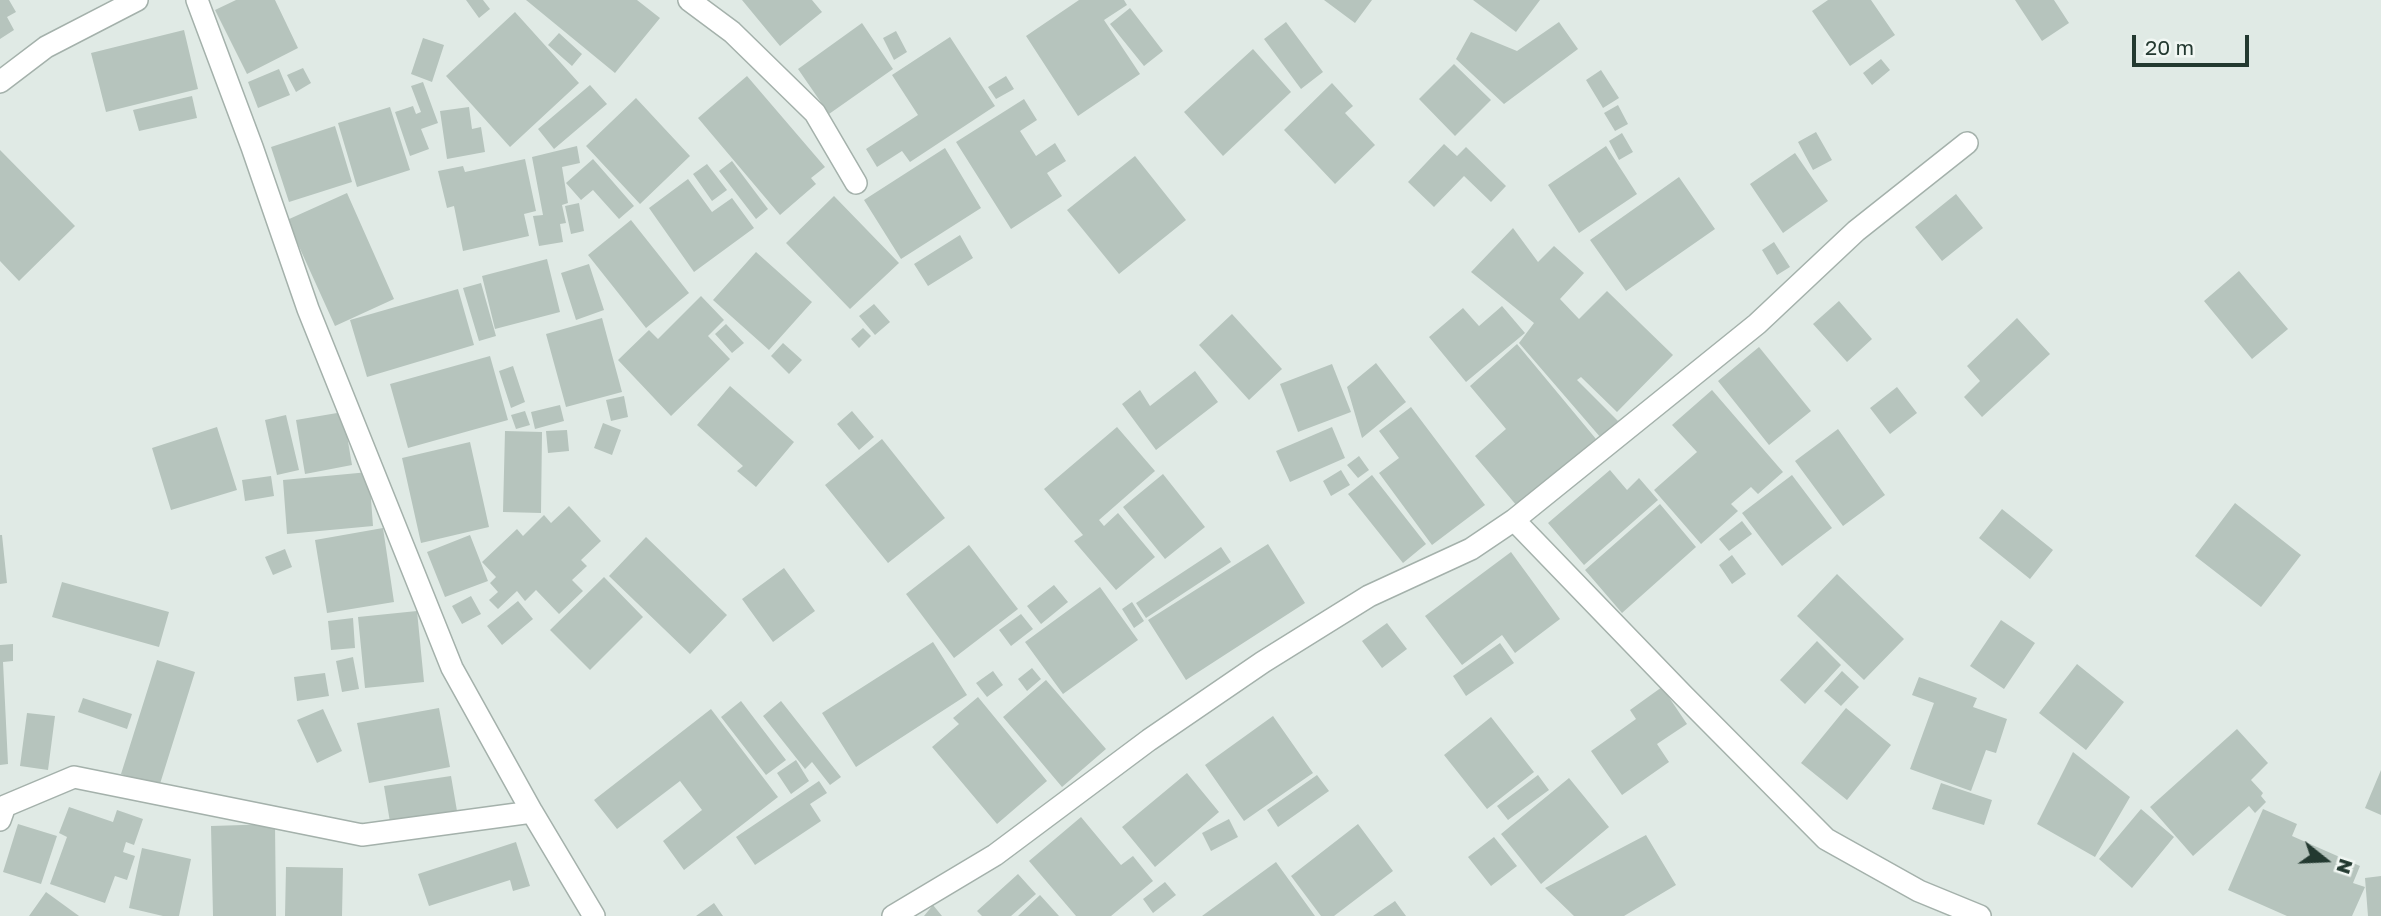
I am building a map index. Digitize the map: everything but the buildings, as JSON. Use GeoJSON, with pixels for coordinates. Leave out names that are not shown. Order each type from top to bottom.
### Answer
{"type":"FeatureCollection","features":[{"type":"Feature","properties":{"kind":"street"},"geometry":{"type":"LineString","coordinates":[[0,82],[46,47],[137,0]]}},
{"type":"Feature","properties":{"kind":"street"},"geometry":{"type":"LineString","coordinates":[[197,0],[308,309],[447,655],[532,812],[594,916]]}},
{"type":"Feature","properties":{"kind":"street"},"geometry":{"type":"LineString","coordinates":[[689,0],[732,32],[815,113],[856,183]]}},
{"type":"Feature","properties":{"kind":"street"},"geometry":{"type":"LineString","coordinates":[[893,916],[995,855],[1149,740],[1263,662],[1369,596],[1471,549],[1514,520],[1757,324],[1856,231],[1967,143]]}},
{"type":"Feature","properties":{"kind":"street"},"geometry":{"type":"LineString","coordinates":[[1514,520],[1826,839],[1919,891],[1980,916]]}},
{"type":"Feature","properties":{"kind":"street"},"geometry":{"type":"LineString","coordinates":[[0,820],[5,806],[74,777],[362,835],[532,812]]}}]}
